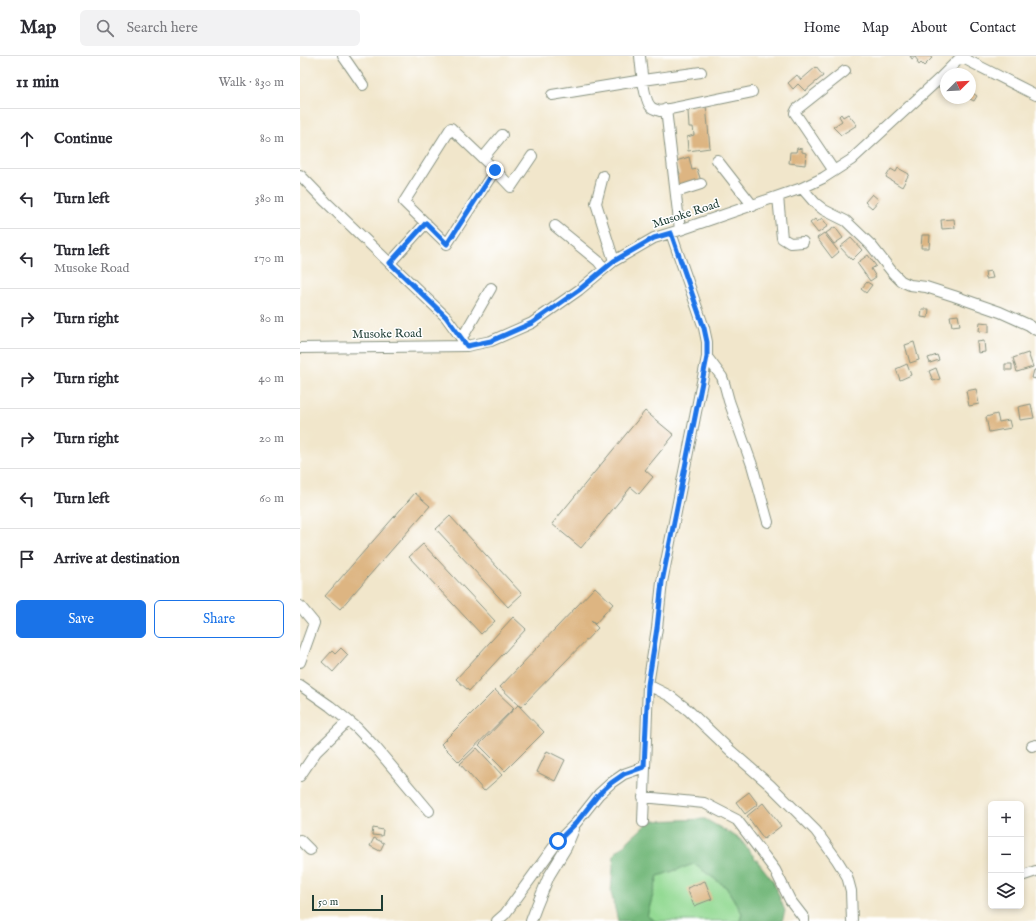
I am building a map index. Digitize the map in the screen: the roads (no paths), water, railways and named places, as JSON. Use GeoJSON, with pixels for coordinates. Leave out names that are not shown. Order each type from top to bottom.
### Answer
{"type":"FeatureCollection","features":[{"type":"Feature","properties":{"kind":"street"},"geometry":{"type":"LineString","coordinates":[[343,56],[363,85]]}},
{"type":"Feature","properties":{"kind":"street"},"geometry":{"type":"LineString","coordinates":[[640,56],[646,98],[652,108],[660,111],[752,92]]}},
{"type":"Feature","properties":{"kind":"street"},"geometry":{"type":"LineString","coordinates":[[961,57],[1036,95]]}},
{"type":"Feature","properties":{"kind":"street","name":"Musoke Road"},"geometry":{"type":"LineString","coordinates":[[300,349],[491,341],[532,323],[579,290],[614,261],[654,238],[753,206],[802,188],[823,178],[851,160],[961,57]]}},
{"type":"Feature","properties":{"kind":"street"},"geometry":{"type":"LineString","coordinates":[[834,170],[795,113],[797,109],[845,71]]}},
{"type":"Feature","properties":{"kind":"street"},"geometry":{"type":"LineString","coordinates":[[552,95],[701,72]]}},
{"type":"Feature","properties":{"kind":"street"},"geometry":{"type":"LineString","coordinates":[[643,822],[648,685],[657,628],[662,582],[707,357],[707,342],[704,328],[676,232],[676,192],[666,110]]}},
{"type":"Feature","properties":{"kind":"street"},"geometry":{"type":"LineString","coordinates":[[495,170],[447,244],[404,202],[451,128],[483,158],[495,170],[511,187],[532,156]]}},
{"type":"Feature","properties":{"kind":"street"},"geometry":{"type":"LineString","coordinates":[[483,158],[502,135]]}},
{"type":"Feature","properties":{"kind":"street"},"geometry":{"type":"LineString","coordinates":[[716,160],[753,206]]}},
{"type":"Feature","properties":{"kind":"street"},"geometry":{"type":"LineString","coordinates":[[300,175],[326,202],[446,317],[464,342]]}},
{"type":"Feature","properties":{"kind":"street"},"geometry":{"type":"LineString","coordinates":[[603,176],[596,203],[614,261]]}},
{"type":"Feature","properties":{"kind":"street"},"geometry":{"type":"LineString","coordinates":[[676,192],[701,184]]}},
{"type":"Feature","properties":{"kind":"street"},"geometry":{"type":"LineString","coordinates":[[802,188],[815,203],[824,210],[846,221],[871,245],[901,280],[1000,312],[1029,325],[1036,330]]}},
{"type":"Feature","properties":{"kind":"street"},"geometry":{"type":"LineString","coordinates":[[778,197],[782,238],[790,244],[802,242]]}},
{"type":"Feature","properties":{"kind":"street"},"geometry":{"type":"LineString","coordinates":[[390,263],[426,223]]}},
{"type":"Feature","properties":{"kind":"street"},"geometry":{"type":"LineString","coordinates":[[555,226],[598,261],[604,269]]}},
{"type":"Feature","properties":{"kind":"street"},"geometry":{"type":"LineString","coordinates":[[464,342],[465,333],[491,288]]}},
{"type":"Feature","properties":{"kind":"street"},"geometry":{"type":"LineString","coordinates":[[707,357],[722,378],[725,386],[752,465],[768,522]]}},
{"type":"Feature","properties":{"kind":"street"},"geometry":{"type":"LineString","coordinates":[[300,606],[314,623],[300,662]]}},
{"type":"Feature","properties":{"kind":"street"},"geometry":{"type":"LineString","coordinates":[[300,685],[330,706],[357,728],[377,749],[429,811]]}},
{"type":"Feature","properties":{"kind":"street"},"geometry":{"type":"LineString","coordinates":[[648,685],[670,696],[688,710],[731,751],[770,785],[816,831],[838,860],[847,876],[851,891],[852,921]]}},
{"type":"Feature","properties":{"kind":"street"},"geometry":{"type":"LineString","coordinates":[[300,776],[316,752],[348,721]]}},
{"type":"Feature","properties":{"kind":"street"},"geometry":{"type":"LineString","coordinates":[[497,921],[504,914],[558,841],[576,823],[599,794],[624,774],[644,767]]}},
{"type":"Feature","properties":{"kind":"street"},"geometry":{"type":"LineString","coordinates":[[643,797],[704,803],[737,820],[775,870],[790,900],[804,918],[804,921]]}},
{"type":"Feature","properties":{"kind":"street"},"geometry":{"type":"LineString","coordinates":[[531,921],[549,876],[566,848],[576,823]]}},
{"type":"Feature","properties":{"kind":"street"},"geometry":{"type":"LineString","coordinates":[[300,840],[310,850]]}},
{"type":"Feature","properties":{"kind":"street"},"geometry":{"type":"LineString","coordinates":[[1024,875],[1036,872]]}}]}
